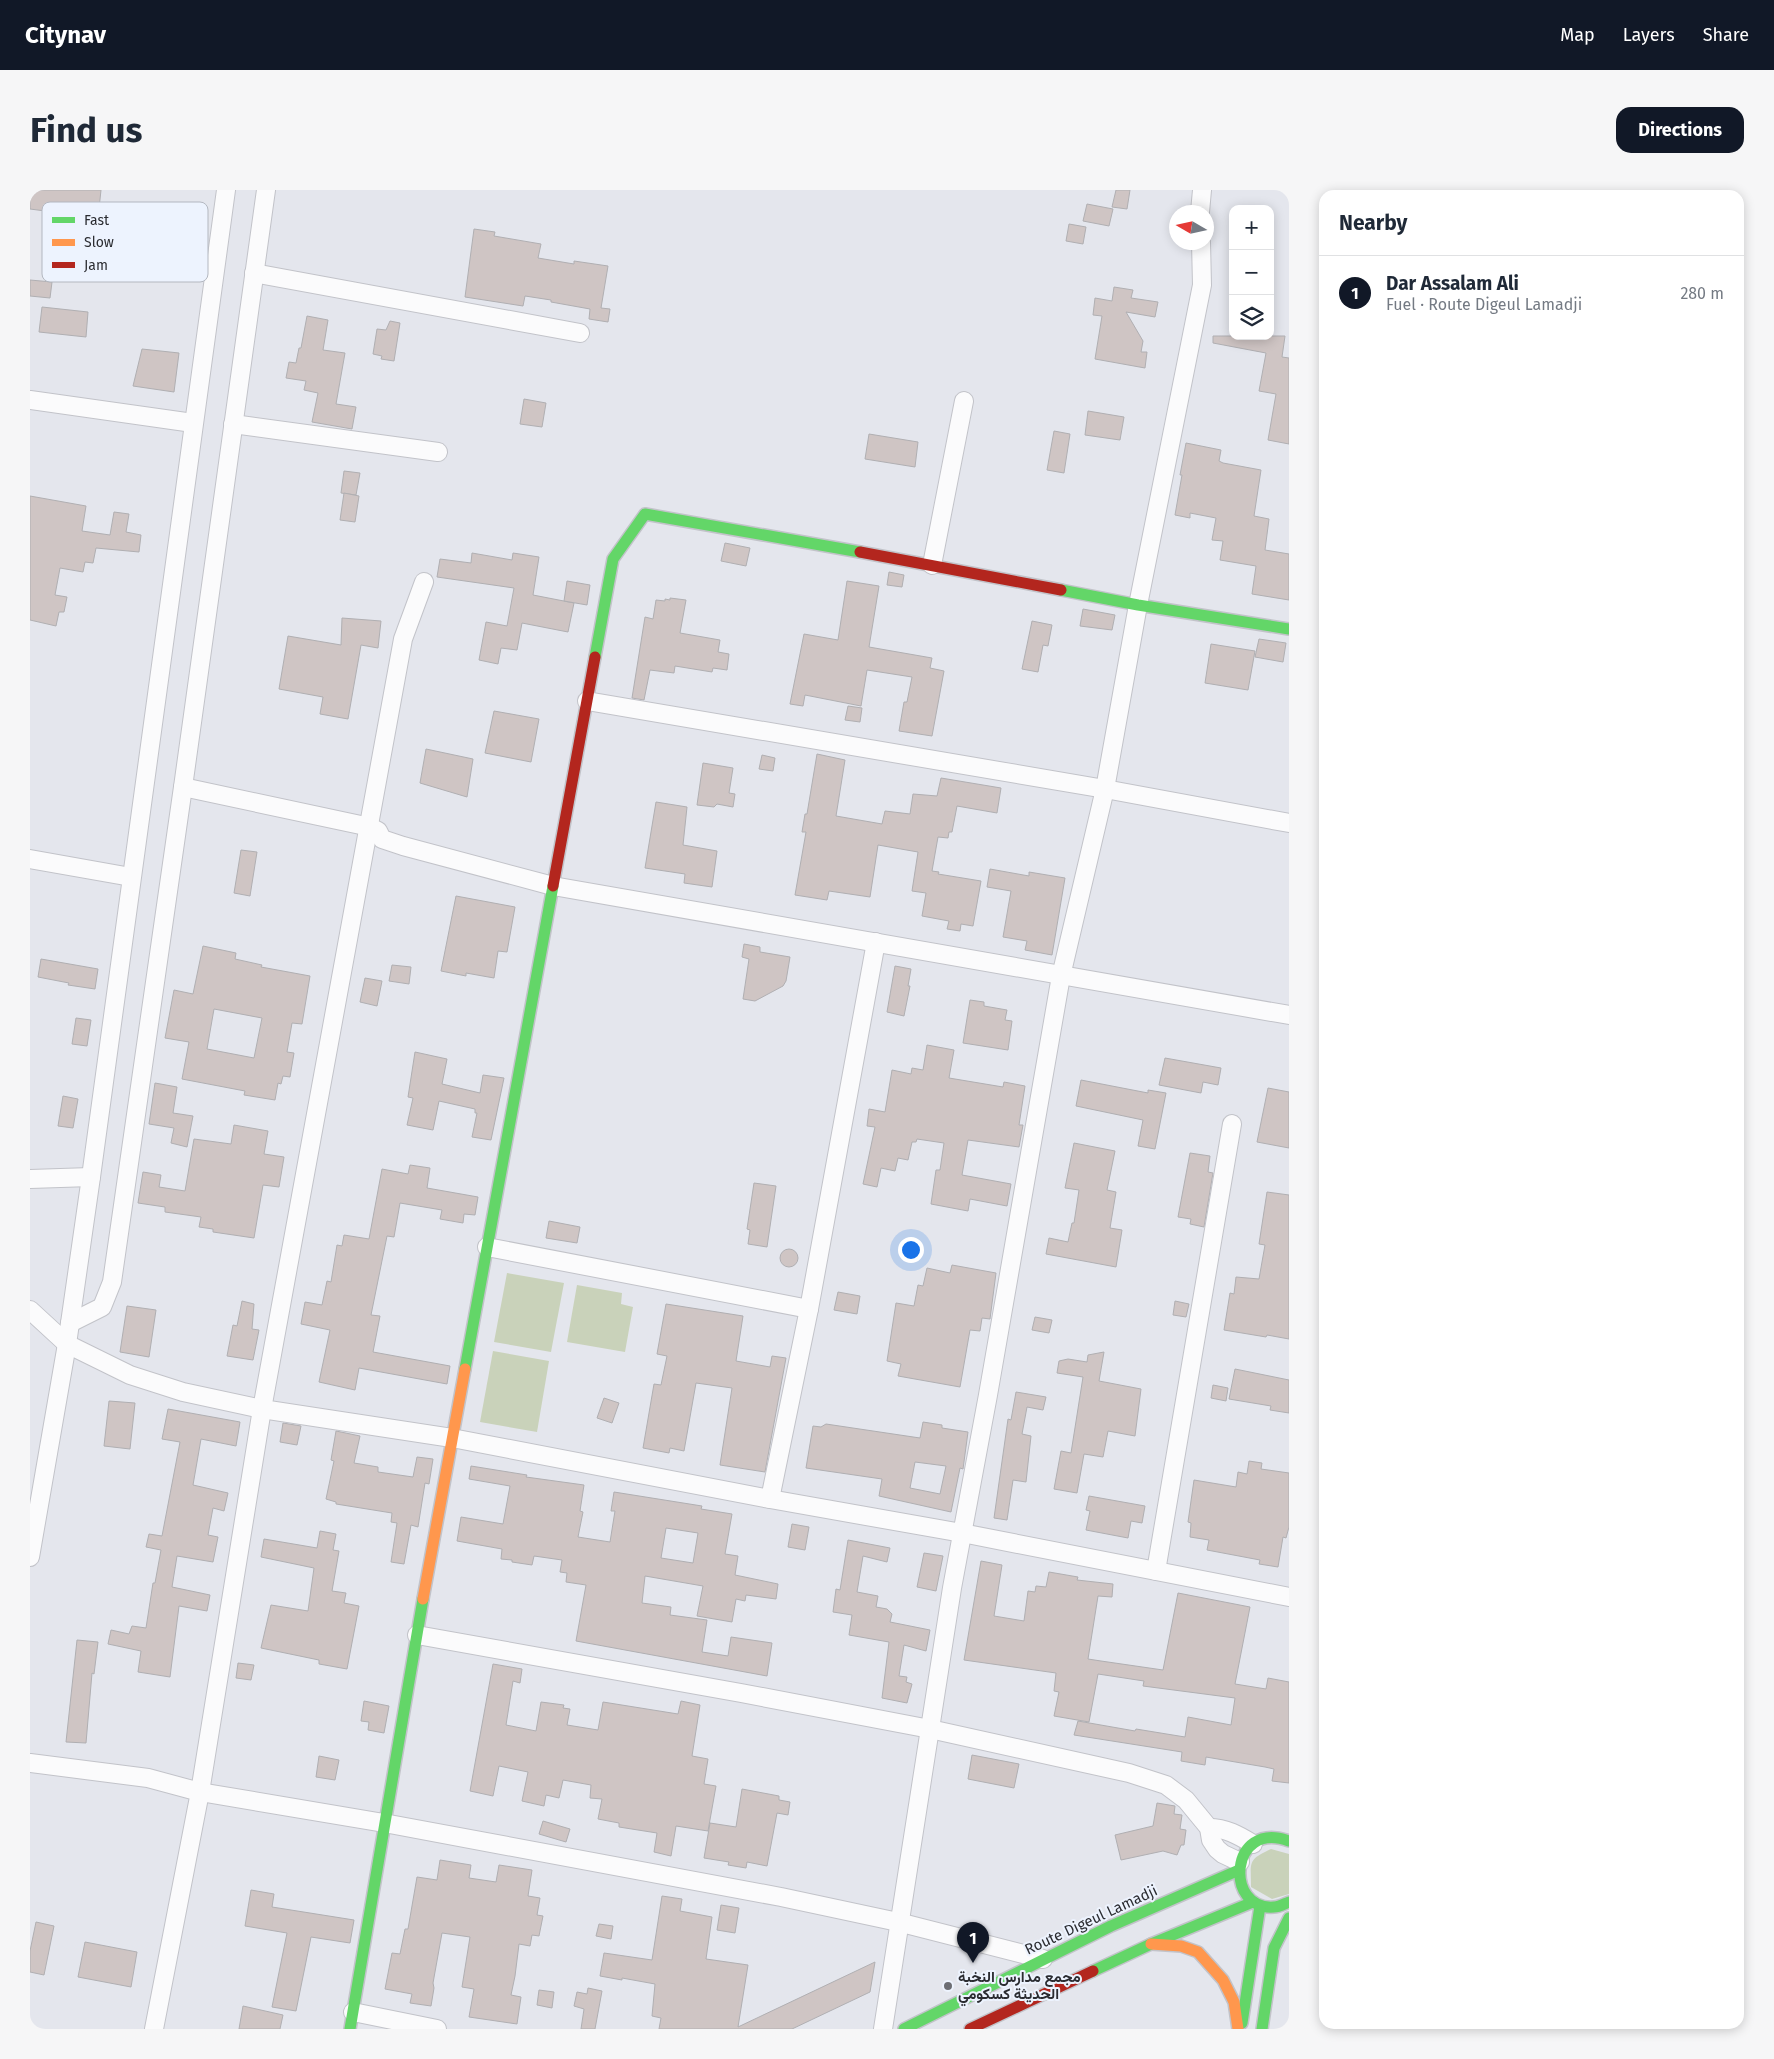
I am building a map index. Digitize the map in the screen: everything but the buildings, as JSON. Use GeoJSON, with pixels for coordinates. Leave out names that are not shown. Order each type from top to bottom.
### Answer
{"type":"FeatureCollection","features":[{"type":"Feature","properties":{"kind":"street"},"geometry":{"type":"LineString","coordinates":[[30,1557],[67,1344],[91,1177],[130,877],[226,190]]}},
{"type":"Feature","properties":{"kind":"street"},"geometry":{"type":"LineString","coordinates":[[70,1323],[102,1307],[112,1282],[266,190]]}},
{"type":"Feature","properties":{"kind":"street"},"geometry":{"type":"LineString","coordinates":[[1201,205],[1202,190]]}},
{"type":"Feature","properties":{"kind":"street"},"geometry":{"type":"LineString","coordinates":[[883,2029],[898,1922],[952,1588],[1061,976],[1105,789],[1138,605],[1202,286],[1201,250]]}},
{"type":"Feature","properties":{"kind":"street"},"geometry":{"type":"LineString","coordinates":[[254,274],[580,333]]}},
{"type":"Feature","properties":{"kind":"street"},"geometry":{"type":"LineString","coordinates":[[30,400],[193,423]]}},
{"type":"Feature","properties":{"kind":"street"},"geometry":{"type":"LineString","coordinates":[[932,565],[964,401]]}},
{"type":"Feature","properties":{"kind":"street"},"geometry":{"type":"LineString","coordinates":[[233,424],[438,452]]}},
{"type":"Feature","properties":{"kind":"street"},"geometry":{"type":"LineString","coordinates":[[437,2029],[352,2021],[384,1823],[452,1438],[613,559],[644,514],[932,565],[1138,605],[1289,629]]}},
{"type":"Feature","properties":{"kind":"street"},"geometry":{"type":"LineString","coordinates":[[154,2029],[200,1792],[262,1409],[403,639],[424,582]]}},
{"type":"Feature","properties":{"kind":"street"},"geometry":{"type":"LineString","coordinates":[[587,700],[1105,789],[1289,823]]}},
{"type":"Feature","properties":{"kind":"street"},"geometry":{"type":"LineString","coordinates":[[183,787],[370,827],[378,831],[382,839],[403,846],[553,886],[1289,1016]]}},
{"type":"Feature","properties":{"kind":"street"},"geometry":{"type":"LineString","coordinates":[[30,859],[130,877]]}},
{"type":"Feature","properties":{"kind":"street"},"geometry":{"type":"LineString","coordinates":[[770,1499],[809,1309],[876,942]]}},
{"type":"Feature","properties":{"kind":"street"},"geometry":{"type":"LineString","coordinates":[[1156,1570],[1232,1124]]}},
{"type":"Feature","properties":{"kind":"street"},"geometry":{"type":"LineString","coordinates":[[30,1179],[91,1177]]}},
{"type":"Feature","properties":{"kind":"street"},"geometry":{"type":"LineString","coordinates":[[487,1247],[809,1309]]}},
{"type":"Feature","properties":{"kind":"street"},"geometry":{"type":"LineString","coordinates":[[30,1310],[67,1344],[130,1375],[182,1392],[262,1409],[452,1438],[1156,1570],[1289,1597]]}},
{"type":"Feature","properties":{"kind":"street"},"geometry":{"type":"LineString","coordinates":[[417,1635],[930,1729],[1148,1778],[1166,1785],[1186,1800],[1208,1828],[1211,1840],[1217,1849],[1240,1866]]}},
{"type":"Feature","properties":{"kind":"street"},"geometry":{"type":"LineString","coordinates":[[30,1763],[148,1778],[200,1792],[384,1823],[781,1897],[898,1922],[1043,1959]]}},
{"type":"Feature","properties":{"kind":"street"},"geometry":{"type":"LineString","coordinates":[[1208,1828],[1220,1828],[1253,1844]]}},
{"type":"Feature","properties":{"kind":"street"},"geometry":{"type":"LineString","coordinates":[[1257,1904],[1242,1888],[1240,1866],[1248,1849],[1261,1839],[1271,1837],[1289,1840]]}},
{"type":"Feature","properties":{"kind":"street","name":"Route Digeul Lamadji"},"geometry":{"type":"LineString","coordinates":[[904,2029],[1043,1959],[1240,1866]]}},
{"type":"Feature","properties":{"kind":"street"},"geometry":{"type":"LineString","coordinates":[[970,2029],[1151,1944],[1257,1904],[1280,1908],[1289,1902]]}},
{"type":"Feature","properties":{"kind":"street"},"geometry":{"type":"LineString","coordinates":[[1240,2029],[1257,1904]]}},
{"type":"Feature","properties":{"kind":"street"},"geometry":{"type":"LineString","coordinates":[[1262,2029],[1274,1948],[1289,1918]]}},
{"type":"Feature","properties":{"kind":"street"},"geometry":{"type":"LineString","coordinates":[[1151,1944],[1181,1946],[1198,1952],[1223,1980],[1234,2002],[1240,2029]]}},
{"type":"Feature","properties":{"kind":"green space"},"geometry":{"type":"Polygon","coordinates":[[[507,1273],[564,1283],[551,1352],[494,1342],[507,1273]]]}},
{"type":"Feature","properties":{"kind":"green space"},"geometry":{"type":"Polygon","coordinates":[[[577,1285],[622,1293],[621,1304],[633,1307],[625,1352],[567,1342],[577,1285]]]}},
{"type":"Feature","properties":{"kind":"green space"},"geometry":{"type":"Polygon","coordinates":[[[493,1351],[549,1361],[537,1432],[480,1422],[493,1351]]]}},
{"type":"Feature","properties":{"kind":"green space"},"geometry":{"type":"Polygon","coordinates":[[[1271,1849],[1289,1854],[1289,1894],[1272,1899],[1251,1887],[1251,1867],[1254,1859],[1271,1849]]]}},
{"type":"Feature","properties":{"kind":"traffic: fast"},"geometry":{"type":"LineString","coordinates":[[595,657],[613,559],[645,514],[860,552]]}},
{"type":"Feature","properties":{"kind":"traffic: fast"},"geometry":{"type":"LineString","coordinates":[[1061,590],[1138,605],[1289,629]]}},
{"type":"Feature","properties":{"kind":"traffic: fast"},"geometry":{"type":"LineString","coordinates":[[465,1369],[553,886]]}},
{"type":"Feature","properties":{"kind":"traffic: fast"},"geometry":{"type":"LineString","coordinates":[[350,2029],[423,1599]]}},
{"type":"Feature","properties":{"kind":"traffic: fast"},"geometry":{"type":"LineString","coordinates":[[1289,1841],[1269,1838],[1254,1843],[1245,1853],[1240,1867],[1241,1882],[1247,1895],[1258,1904],[1276,1907],[1289,1902]]}},
{"type":"Feature","properties":{"kind":"traffic: fast"},"geometry":{"type":"LineString","coordinates":[[904,2029],[1111,1926],[1239,1870]]}},
{"type":"Feature","properties":{"kind":"traffic: fast"},"geometry":{"type":"LineString","coordinates":[[1093,1971],[1151,1944],[1253,1902]]}},
{"type":"Feature","properties":{"kind":"traffic: fast"},"geometry":{"type":"LineString","coordinates":[[1242,2023],[1260,1906]]}},
{"type":"Feature","properties":{"kind":"traffic: fast"},"geometry":{"type":"LineString","coordinates":[[1262,2029],[1274,1948],[1289,1918]]}},
{"type":"Feature","properties":{"kind":"traffic: slow"},"geometry":{"type":"LineString","coordinates":[[423,1599],[465,1369]]}},
{"type":"Feature","properties":{"kind":"traffic: slow"},"geometry":{"type":"LineString","coordinates":[[1151,1944],[1181,1946],[1198,1952],[1223,1980],[1234,2002],[1238,2029]]}},
{"type":"Feature","properties":{"kind":"traffic: jam"},"geometry":{"type":"LineString","coordinates":[[860,552],[1061,590]]}},
{"type":"Feature","properties":{"kind":"traffic: jam"},"geometry":{"type":"LineString","coordinates":[[553,886],[595,657]]}},
{"type":"Feature","properties":{"kind":"traffic: jam"},"geometry":{"type":"LineString","coordinates":[[970,2029],[1093,1971]]}},
{"type":"Feature","properties":{"kind":"place","name":"Dar Assalam Ali"},"geometry":{"type":"Point","coordinates":[973,1963]}},
{"type":"Feature","properties":{"kind":"place","name":"مجمع مدارس النخبة الحديثة كسكومي"},"geometry":{"type":"Point","coordinates":[948,1986]}}]}
